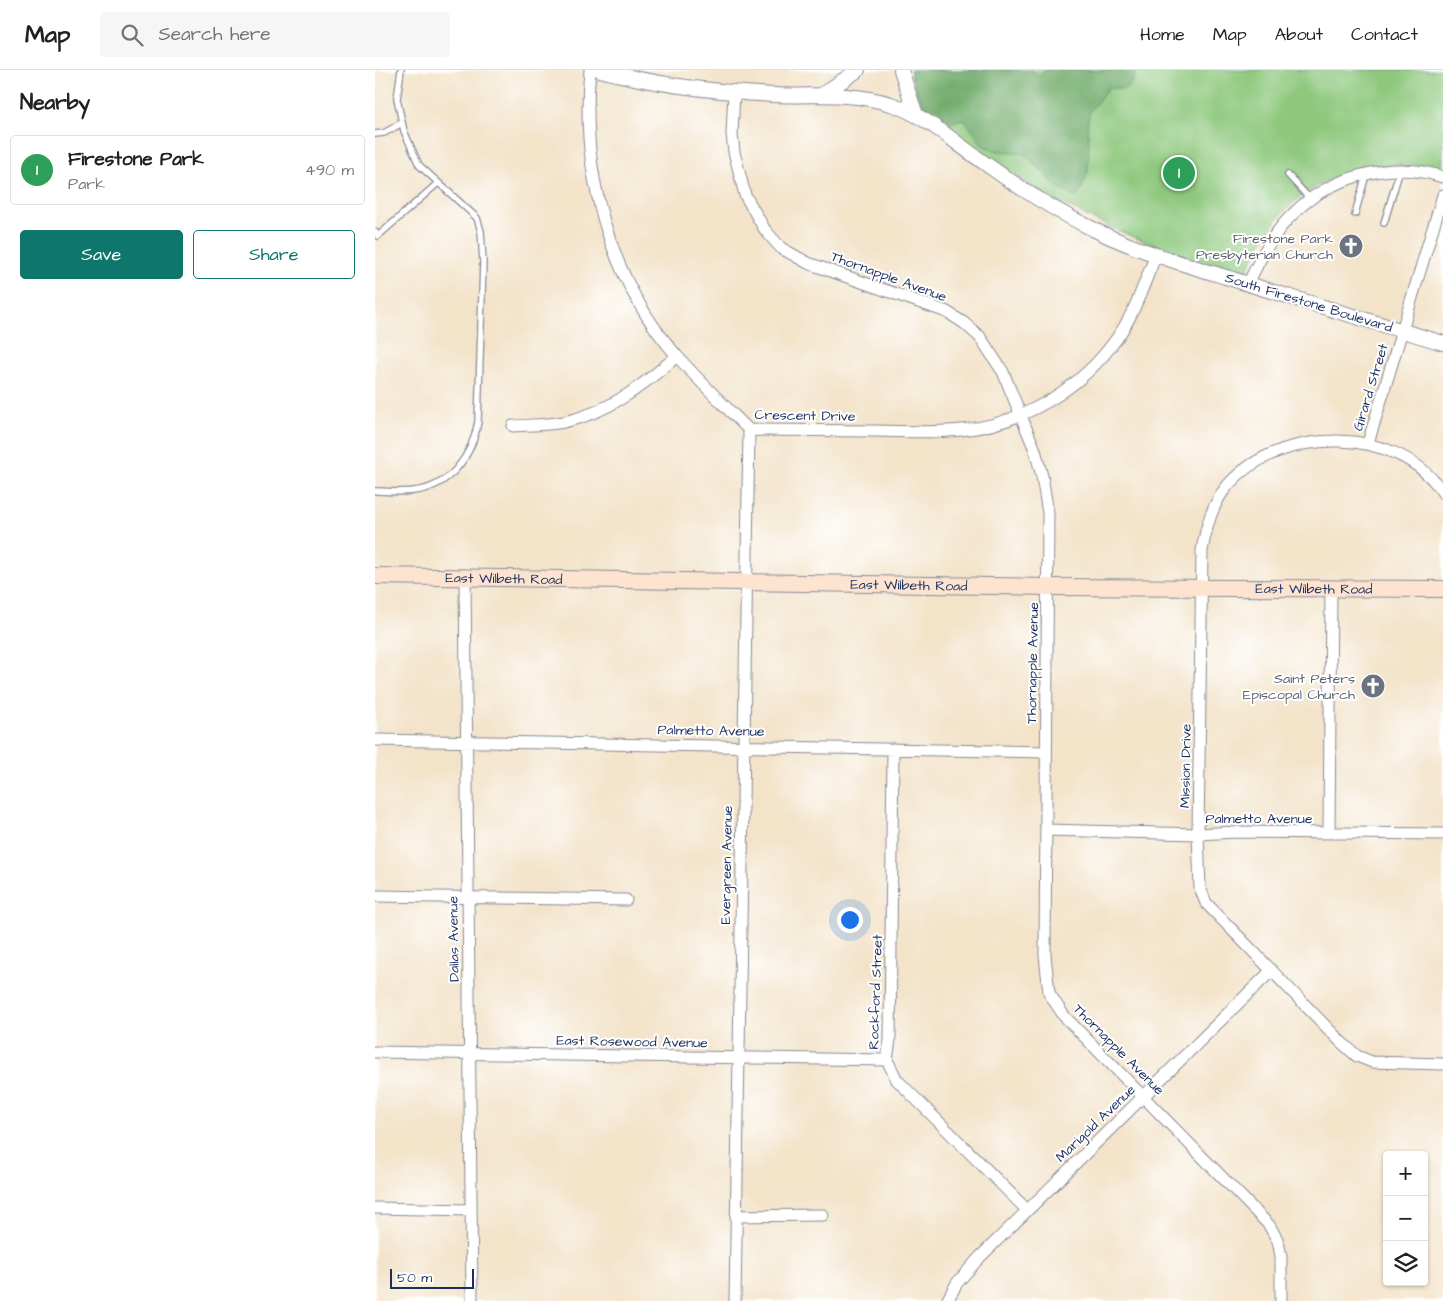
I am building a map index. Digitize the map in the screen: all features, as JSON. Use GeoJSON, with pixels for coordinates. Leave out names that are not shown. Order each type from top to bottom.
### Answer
{"type":"FeatureCollection","features":[{"type":"Feature","properties":{"kind":"main road","name":"East Wilbeth Road"},"geometry":{"type":"LineString","coordinates":[[375,576],[1049,587],[1443,589]]}},
{"type":"Feature","properties":{"kind":"street","name":"Crescent Drive"},"geometry":{"type":"LineString","coordinates":[[590,70],[589,142],[595,185],[606,228],[635,294],[653,324],[677,356],[749,430],[937,432],[980,428],[1023,416],[1054,398],[1106,352],[1132,312],[1156,255]]}},
{"type":"Feature","properties":{"kind":"street","name":"South Firestone Boulevard"},"geometry":{"type":"LineString","coordinates":[[600,70],[637,79],[734,93],[793,96],[823,94],[872,98],[916,115],[949,135],[1029,194],[1099,232],[1156,255],[1443,343]]}},
{"type":"Feature","properties":{"kind":"street"},"geometry":{"type":"LineString","coordinates":[[823,94],[857,70]]}},
{"type":"Feature","properties":{"kind":"street"},"geometry":{"type":"LineString","coordinates":[[901,70],[916,115]]}},
{"type":"Feature","properties":{"kind":"street","name":"Thornapple Avenue"},"geometry":{"type":"LineString","coordinates":[[734,93],[732,134],[734,152],[745,195],[765,230],[781,248],[809,263],[929,304],[964,323],[984,341],[998,362],[1023,416],[1042,476],[1048,513],[1045,970],[1049,993],[1064,1016],[1255,1210],[1275,1233],[1281,1256],[1281,1301]]}},
{"type":"Feature","properties":{"kind":"street"},"geometry":{"type":"LineString","coordinates":[[1248,284],[1274,236],[1288,219],[1310,199],[1342,182],[1366,174],[1400,170],[1423,172],[1443,177]]}},
{"type":"Feature","properties":{"kind":"street","name":"Girard Street"},"geometry":{"type":"LineString","coordinates":[[1443,195],[1368,443],[1412,463],[1430,476],[1443,493]]}},
{"type":"Feature","properties":{"kind":"street"},"geometry":{"type":"LineString","coordinates":[[513,426],[564,422],[607,408],[642,386],[677,356]]}},
{"type":"Feature","properties":{"kind":"street","name":"Evergreen Avenue"},"geometry":{"type":"LineString","coordinates":[[735,1301],[742,746],[749,430]]}},
{"type":"Feature","properties":{"kind":"street","name":"Mission Drive"},"geometry":{"type":"LineString","coordinates":[[1368,443],[1332,441],[1288,447],[1254,463],[1239,474],[1221,495],[1205,528],[1202,551],[1198,834],[1200,888],[1206,903],[1270,972],[1341,1042],[1364,1060],[1387,1063],[1443,1064]]}},
{"type":"Feature","properties":{"kind":"street","name":"Dallas Avenue"},"geometry":{"type":"LineString","coordinates":[[465,577],[473,1301]]}},
{"type":"Feature","properties":{"kind":"street"},"geometry":{"type":"LineString","coordinates":[[1329,833],[1331,589]]}},
{"type":"Feature","properties":{"kind":"street","name":"Palmetto Avenue"},"geometry":{"type":"LineString","coordinates":[[375,740],[1046,752]]}},
{"type":"Feature","properties":{"kind":"street","name":"Rockford Street"},"geometry":{"type":"LineString","coordinates":[[893,749],[890,1020],[887,1060],[897,1080],[1027,1210]]}},
{"type":"Feature","properties":{"kind":"street","name":"Palmetto Avenue"},"geometry":{"type":"LineString","coordinates":[[1046,830],[1198,834],[1443,834]]}},
{"type":"Feature","properties":{"kind":"street"},"geometry":{"type":"LineString","coordinates":[[375,896],[626,900]]}},
{"type":"Feature","properties":{"kind":"street","name":"Marigold Avenue"},"geometry":{"type":"LineString","coordinates":[[947,1301],[963,1275],[1270,972]]}},
{"type":"Feature","properties":{"kind":"street","name":"East Rosewood Avenue"},"geometry":{"type":"LineString","coordinates":[[375,1052],[887,1060]]}},
{"type":"Feature","properties":{"kind":"street"},"geometry":{"type":"LineString","coordinates":[[375,1208],[471,1210]]}},
{"type":"Feature","properties":{"kind":"street"},"geometry":{"type":"LineString","coordinates":[[736,1216],[823,1216]]}},
{"type":"Feature","properties":{"kind":"lane"},"geometry":{"type":"LineString","coordinates":[[375,491],[415,491],[439,483],[454,472],[468,456],[476,436],[478,422],[483,262],[481,230],[477,218],[419,165],[402,123],[397,99],[401,70]]}},
{"type":"Feature","properties":{"kind":"lane"},"geometry":{"type":"LineString","coordinates":[[375,134],[384,133],[402,123]]}},
{"type":"Feature","properties":{"kind":"lane"},"geometry":{"type":"LineString","coordinates":[[1384,223],[1400,170]]}},
{"type":"Feature","properties":{"kind":"lane"},"geometry":{"type":"LineString","coordinates":[[1355,214],[1366,174]]}},
{"type":"Feature","properties":{"kind":"lane"},"geometry":{"type":"LineString","coordinates":[[1288,175],[1310,199]]}},
{"type":"Feature","properties":{"kind":"lane"},"geometry":{"type":"LineString","coordinates":[[375,232],[378,236],[438,183]]}},
{"type":"Feature","properties":{"kind":"green space"},"geometry":{"type":"Polygon","coordinates":[[[910,70],[1443,70],[1443,170],[1398,164],[1375,166],[1331,180],[1310,191],[1292,204],[1276,221],[1260,245],[1247,270],[1238,273],[1151,244],[1110,227],[1033,187],[995,163],[924,106],[916,94],[910,70]]]}},
{"type":"Feature","properties":{"kind":"green space"},"geometry":{"type":"Polygon","coordinates":[[[910,70],[1032,70],[1035,74],[1041,74],[1046,70],[1134,70],[1135,77],[1123,90],[1109,87],[1090,111],[1087,126],[1089,142],[1088,173],[1078,196],[1074,197],[1059,188],[1023,153],[998,151],[983,146],[964,119],[945,124],[922,101],[910,70]]]}},
{"type":"Feature","properties":{"kind":"place","name":"Firestone Park"},"geometry":{"type":"Point","coordinates":[1179,173]}},
{"type":"Feature","properties":{"kind":"place","name":"Firestone Park Presbyterian Church"},"geometry":{"type":"Point","coordinates":[1351,246]}},
{"type":"Feature","properties":{"kind":"place","name":"Saint Peters Episcopal Church"},"geometry":{"type":"Point","coordinates":[1373,686]}}]}
